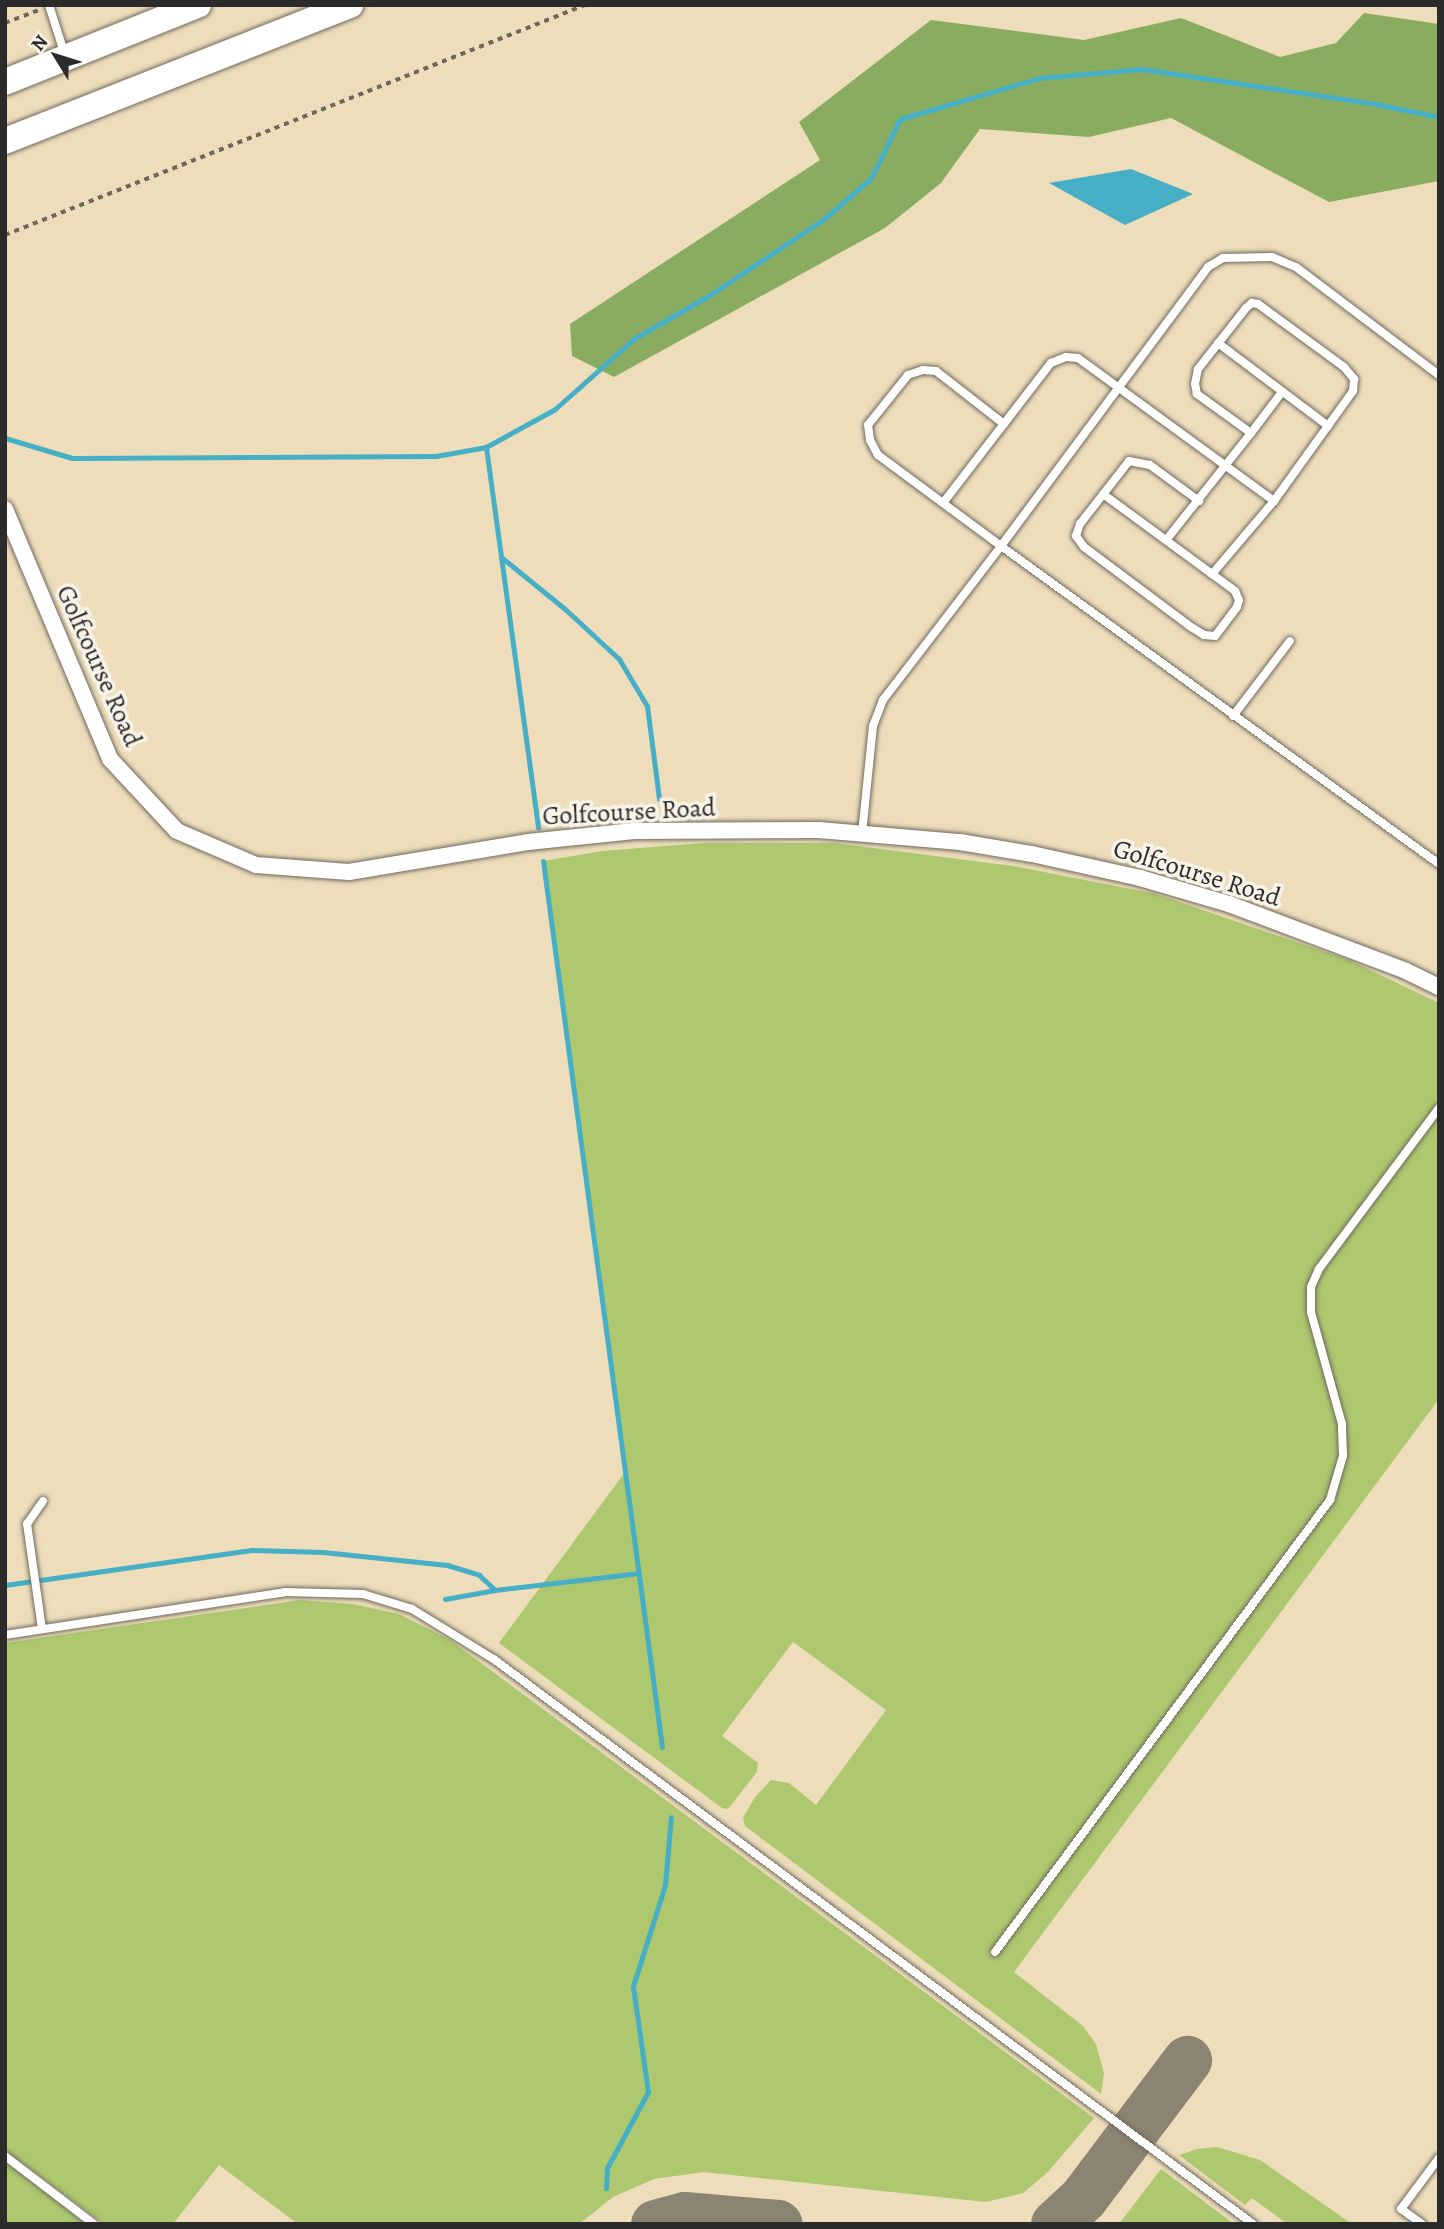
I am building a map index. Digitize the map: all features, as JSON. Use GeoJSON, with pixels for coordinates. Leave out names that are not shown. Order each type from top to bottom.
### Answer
{"type":"FeatureCollection","features":[{"type":"Feature","properties":{"kind":"highway"},"geometry":{"type":"LineString","coordinates":[[5,82],[198,5]]}},
{"type":"Feature","properties":{"kind":"highway"},"geometry":{"type":"LineString","coordinates":[[5,123],[303,5]]}},
{"type":"Feature","properties":{"kind":"highway"},"geometry":{"type":"LineString","coordinates":[[5,141],[350,5]]}},
{"type":"Feature","properties":{"kind":"street","name":"Golfcourse Road"},"geometry":{"type":"LineString","coordinates":[[5,509],[110,759],[177,831],[256,865],[349,872],[528,842],[634,831],[819,830],[862,834],[996,848],[1140,878],[1229,904],[1406,971],[1439,988]]}},
{"type":"Feature","properties":{"kind":"lane"},"geometry":{"type":"LineString","coordinates":[[49,6],[66,58]]}},
{"type":"Feature","properties":{"kind":"lane"},"geometry":{"type":"LineString","coordinates":[[862,834],[877,712],[1208,267],[1223,258],[1272,257],[1296,267],[1439,375]]}},
{"type":"Feature","properties":{"kind":"lane"},"geometry":{"type":"LineString","coordinates":[[1212,574],[1274,501],[1353,391],[1354,379],[1344,367],[1258,304],[1252,303],[1198,369],[1197,394],[1251,433]]}},
{"type":"Feature","properties":{"kind":"lane"},"geometry":{"type":"LineString","coordinates":[[1218,343],[1328,426]]}},
{"type":"Feature","properties":{"kind":"lane"},"geometry":{"type":"LineString","coordinates":[[943,503],[1051,363],[1066,357],[1078,358],[1274,501]]}},
{"type":"Feature","properties":{"kind":"lane"},"geometry":{"type":"LineString","coordinates":[[1004,424],[936,371],[923,370],[908,375],[868,425],[870,440],[878,455],[1439,864]]}},
{"type":"Feature","properties":{"kind":"lane"},"geometry":{"type":"LineString","coordinates":[[1167,540],[1282,392]]}},
{"type":"Feature","properties":{"kind":"lane"},"geometry":{"type":"LineString","coordinates":[[1103,494],[1235,592],[1239,600],[1237,607],[1215,636],[1204,635],[1191,627],[1084,547],[1076,536],[1080,524],[1103,494],[1129,461],[1150,465],[1199,501]]}},
{"type":"Feature","properties":{"kind":"lane"},"geometry":{"type":"LineString","coordinates":[[1233,716],[1290,640]]}},
{"type":"Feature","properties":{"kind":"lane"},"geometry":{"type":"LineString","coordinates":[[995,1952],[1329,1500],[1343,1457],[1342,1424],[1311,1312],[1311,1287],[1319,1269],[1439,1108]]}},
{"type":"Feature","properties":{"kind":"lane"},"geometry":{"type":"LineString","coordinates":[[42,1629],[27,1524],[43,1501]]}},
{"type":"Feature","properties":{"kind":"lane"},"geometry":{"type":"LineString","coordinates":[[5,1635],[285,1592],[363,1594],[412,1609],[495,1660],[1253,2224]]}},
{"type":"Feature","properties":{"kind":"lane"},"geometry":{"type":"LineString","coordinates":[[5,2156],[94,2224]]}},
{"type":"Feature","properties":{"kind":"lane"},"geometry":{"type":"LineString","coordinates":[[1422,2224],[1401,2209],[1439,2158]]}},
{"type":"Feature","properties":{"kind":"path"},"geometry":{"type":"LineString","coordinates":[[5,235],[585,5]]}},
{"type":"Feature","properties":{"kind":"path"},"geometry":{"type":"LineString","coordinates":[[5,23],[49,6]]}},
{"type":"Feature","properties":{"kind":"green space"},"geometry":{"type":"Polygon","coordinates":[[[1364,13],[1439,24],[1439,181],[1329,202],[1171,118],[1089,137],[980,129],[941,183],[885,228],[614,377],[572,356],[570,324],[820,160],[799,122],[931,20],[1084,40],[1181,18],[1280,57],[1336,43],[1364,13]]]}},
{"type":"Feature","properties":{"kind":"green space"},"geometry":{"type":"Polygon","coordinates":[[[704,843],[834,843],[1013,866],[1156,894],[1349,960],[1439,1003],[1439,1399],[1014,1972],[1083,2026],[1096,2044],[1104,2073],[1101,2094],[745,1826],[743,1818],[755,1797],[771,1780],[789,1783],[816,1805],[886,1710],[793,1642],[722,1736],[758,1763],[757,1772],[728,1809],[722,1808],[499,1643],[625,1472],[543,861],[602,851],[704,843]]]}},
{"type":"Feature","properties":{"kind":"green space"},"geometry":{"type":"Polygon","coordinates":[[[300,1600],[353,1604],[399,1614],[450,1640],[1094,2118],[1047,2173],[1023,2193],[986,2202],[704,2172],[654,2179],[613,2197],[579,2224],[298,2224],[219,2165],[173,2224],[104,2224],[5,2150],[5,1643],[300,1600]]]}},
{"type":"Feature","properties":{"kind":"green space"},"geometry":{"type":"Polygon","coordinates":[[[1217,2147],[1260,2160],[1352,2224],[1287,2224],[1252,2198],[1245,2205],[1179,2155],[1197,2149],[1217,2147]]]}},
{"type":"Feature","properties":{"kind":"green space"},"geometry":{"type":"Polygon","coordinates":[[[5,2161],[87,2224],[5,2224],[5,2161]]]}},
{"type":"Feature","properties":{"kind":"green space"},"geometry":{"type":"Polygon","coordinates":[[[1161,2169],[1234,2224],[1119,2224],[1161,2169]]]}},
{"type":"Feature","properties":{"kind":"water"},"geometry":{"type":"Polygon","coordinates":[[[1131,169],[1193,194],[1125,225],[1049,183],[1131,169]]]}},
{"type":"Feature","properties":{"kind":"waterway"},"geometry":{"type":"LineString","coordinates":[[5,438],[72,458],[436,456],[486,447],[555,409],[635,338],[710,295],[824,219],[871,178],[900,119],[1039,78],[1142,69],[1376,104],[1439,117]]}},
{"type":"Feature","properties":{"kind":"waterway"},"geometry":{"type":"LineString","coordinates":[[486,447],[538,827]]}},
{"type":"Feature","properties":{"kind":"waterway"},"geometry":{"type":"LineString","coordinates":[[501,557],[565,609],[619,659],[647,706],[659,799]]}},
{"type":"Feature","properties":{"kind":"waterway"},"geometry":{"type":"LineString","coordinates":[[543,861],[662,1747]]}},
{"type":"Feature","properties":{"kind":"waterway"},"geometry":{"type":"LineString","coordinates":[[5,1585],[252,1550],[323,1552],[447,1565],[479,1575],[495,1590],[639,1573]]}},
{"type":"Feature","properties":{"kind":"waterway"},"geometry":{"type":"LineString","coordinates":[[445,1599],[495,1590]]}},
{"type":"Feature","properties":{"kind":"waterway"},"geometry":{"type":"LineString","coordinates":[[606,2188],[607,2168],[648,2092],[633,1986],[665,1885],[671,1817]]}},
{"type":"Feature","properties":{"kind":"taxiway"},"geometry":{"type":"LineString","coordinates":[[1055,2224],[1083,2198],[1187,2060]]}},
{"type":"Feature","properties":{"kind":"taxiway"},"geometry":{"type":"LineString","coordinates":[[655,2224],[684,2216],[778,2224]]}}]}
